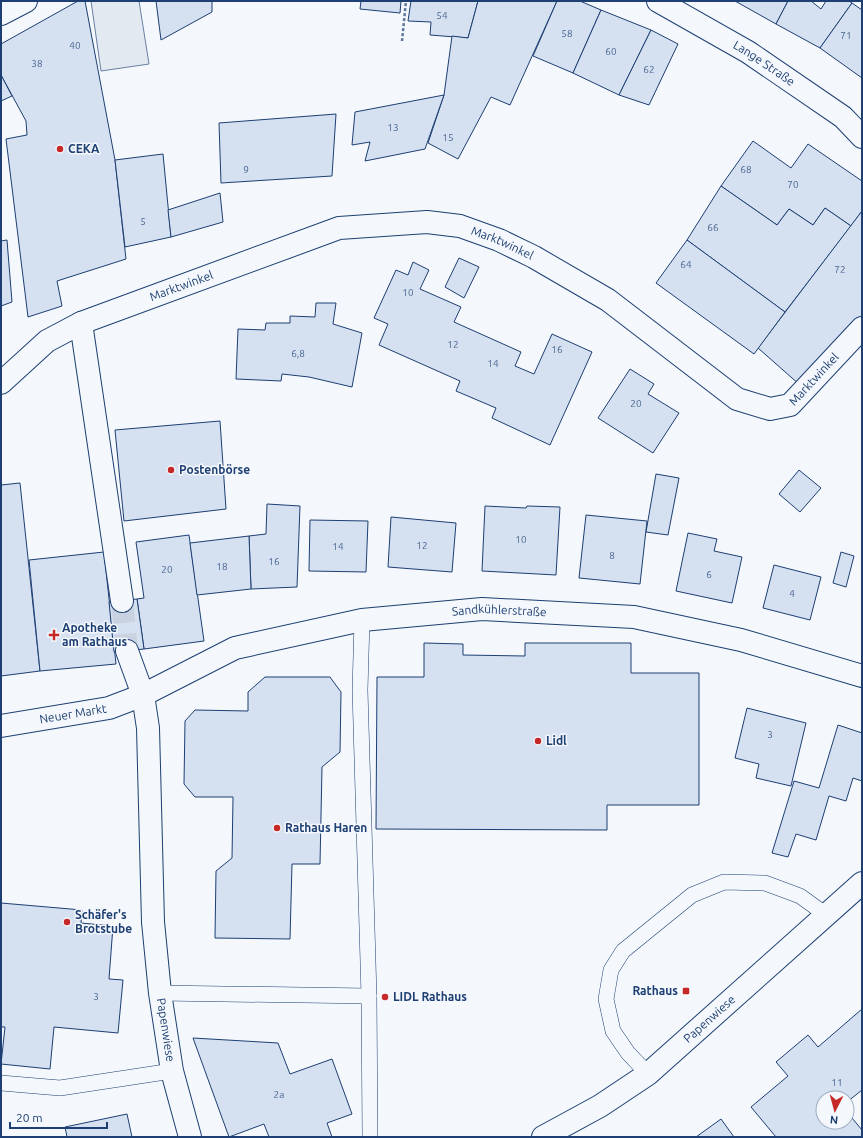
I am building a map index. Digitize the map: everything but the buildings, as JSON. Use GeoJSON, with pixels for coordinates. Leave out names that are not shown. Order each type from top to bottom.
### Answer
{"type":"FeatureCollection","features":[{"type":"Feature","properties":{"kind":"street"},"geometry":{"type":"LineString","coordinates":[[1,14],[26,1]]}},
{"type":"Feature","properties":{"kind":"street","name":"Lange Straße"},"geometry":{"type":"LineString","coordinates":[[658,1],[748,52],[843,117],[862,137]]}},
{"type":"Feature","properties":{"kind":"street","name":"Marktwinkel"},"geometry":{"type":"LineString","coordinates":[[1,383],[47,341],[81,323],[339,228],[427,222],[460,226],[499,240],[534,257],[608,300],[737,399],[770,408],[790,405],[862,328]]}},
{"type":"Feature","properties":{"kind":"street"},"geometry":{"type":"LineString","coordinates":[[81,323],[122,601]]}},
{"type":"Feature","properties":{"kind":"street","name":"Sandkühlerstraße"},"geometry":{"type":"LineString","coordinates":[[143,695],[235,648],[362,620],[482,609],[634,617],[741,640],[862,676]]}},
{"type":"Feature","properties":{"kind":"street"},"geometry":{"type":"LineString","coordinates":[[127,651],[143,695]]}},
{"type":"Feature","properties":{"kind":"street","name":"Neuer Markt"},"geometry":{"type":"LineString","coordinates":[[1,726],[109,708],[143,695]]}},
{"type":"Feature","properties":{"kind":"street","name":"Papenwiese"},"geometry":{"type":"LineString","coordinates":[[143,695],[148,728],[153,922],[160,993],[172,1071],[190,1137]]}},
{"type":"Feature","properties":{"kind":"street","name":"Papenwiese"},"geometry":{"type":"LineString","coordinates":[[543,1137],[600,1106],[648,1074],[862,882]]}},
{"type":"Feature","properties":{"kind":"lane"},"geometry":{"type":"LineString","coordinates":[[362,620],[360,698],[369,996],[370,1137]]}},
{"type":"Feature","properties":{"kind":"lane"},"geometry":{"type":"LineString","coordinates":[[648,1074],[628,1053],[613,1031],[606,999],[611,970],[623,951],[692,894],[724,882],[765,883],[800,896],[825,914]]}},
{"type":"Feature","properties":{"kind":"lane"},"geometry":{"type":"LineString","coordinates":[[160,993],[369,996]]}},
{"type":"Feature","properties":{"kind":"lane"},"geometry":{"type":"LineString","coordinates":[[1,1083],[60,1088],[172,1071]]}},
{"type":"Feature","properties":{"kind":"path"},"geometry":{"type":"LineString","coordinates":[[402,42],[406,1]]}},
{"type":"Feature","properties":{"kind":"shaded area"},"geometry":{"type":"Polygon","coordinates":[[[91,1],[139,1],[149,64],[101,71],[91,1]]]}},
{"type":"Feature","properties":{"kind":"tunnel"},"geometry":{"type":"LineString","coordinates":[[122,601],[127,651]]}},
{"type":"Feature","properties":{"kind":"place","name":"CEKA"},"geometry":{"type":"Point","coordinates":[60,149]}},
{"type":"Feature","properties":{"kind":"place","name":"Postenbörse"},"geometry":{"type":"Point","coordinates":[171,470]}},
{"type":"Feature","properties":{"kind":"place","name":"Apotheke am Rathaus"},"geometry":{"type":"Point","coordinates":[54,635]}},
{"type":"Feature","properties":{"kind":"place","name":"Lidl"},"geometry":{"type":"Point","coordinates":[538,741]}},
{"type":"Feature","properties":{"kind":"place","name":"Rathaus Haren"},"geometry":{"type":"Point","coordinates":[277,828]}},
{"type":"Feature","properties":{"kind":"place","name":"Schäfer's Brotstube"},"geometry":{"type":"Point","coordinates":[67,922]}},
{"type":"Feature","properties":{"kind":"place","name":"Rathaus"},"geometry":{"type":"Point","coordinates":[686,991]}},
{"type":"Feature","properties":{"kind":"place","name":"LIDL Rathaus"},"geometry":{"type":"Point","coordinates":[385,997]}}]}
